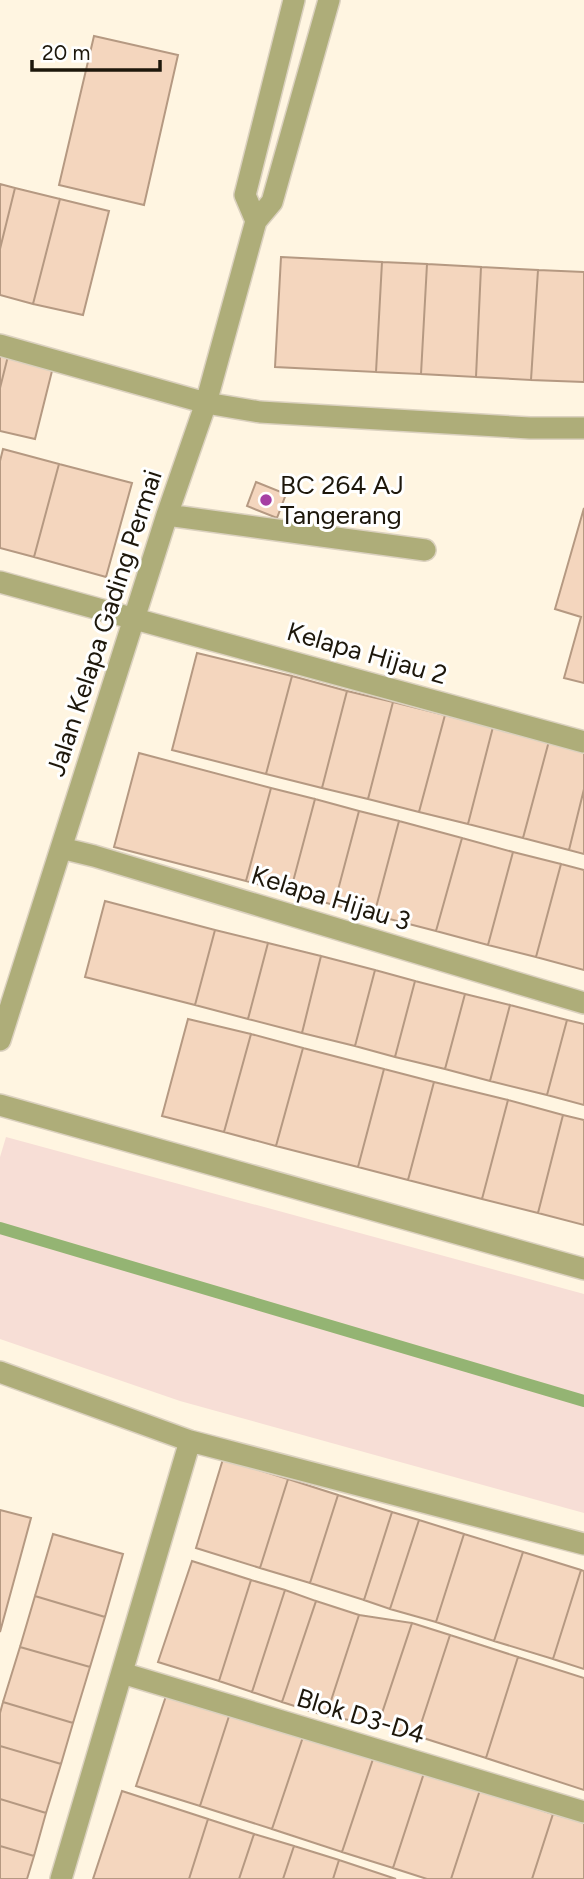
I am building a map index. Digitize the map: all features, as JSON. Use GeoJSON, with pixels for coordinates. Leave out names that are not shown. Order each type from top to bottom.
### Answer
{"type":"FeatureCollection","features":[{"type":"Feature","properties":{"kind":"street","name":"Jalan Kelapa Gading Permai"},"geometry":{"type":"LineString","coordinates":[[256,221],[246,194],[294,0]]}},
{"type":"Feature","properties":{"kind":"street","name":"Jalan Kelapa Gading Permai"},"geometry":{"type":"LineString","coordinates":[[0,1040],[167,515],[206,403],[256,221],[272,202],[329,0]]}},
{"type":"Feature","properties":{"kind":"street"},"geometry":{"type":"LineString","coordinates":[[0,345],[206,403],[260,412],[530,428],[584,428]]}},
{"type":"Feature","properties":{"kind":"street"},"geometry":{"type":"LineString","coordinates":[[167,515],[425,550]]}},
{"type":"Feature","properties":{"kind":"street","name":"Kelapa Hijau 2"},"geometry":{"type":"LineString","coordinates":[[0,582],[584,742]]}},
{"type":"Feature","properties":{"kind":"street","name":"Kelapa Hijau 3"},"geometry":{"type":"LineString","coordinates":[[61,848],[584,1003]]}},
{"type":"Feature","properties":{"kind":"street"},"geometry":{"type":"LineString","coordinates":[[0,1105],[584,1269]]}},
{"type":"Feature","properties":{"kind":"street"},"geometry":{"type":"LineString","coordinates":[[0,1372],[190,1441],[584,1544]]}},
{"type":"Feature","properties":{"kind":"street"},"geometry":{"type":"LineString","coordinates":[[61,1879],[190,1441]]}},
{"type":"Feature","properties":{"kind":"street","name":"Blok D3-D4"},"geometry":{"type":"LineString","coordinates":[[122,1673],[584,1812]]}},
{"type":"Feature","properties":{"kind":"shaded area"},"geometry":{"type":"Polygon","coordinates":[[[6,1137],[584,1294],[584,1513],[180,1401],[0,1339],[0,1157],[6,1137]]]}},
{"type":"Feature","properties":{"kind":"building"},"geometry":{"type":"Polygon","coordinates":[[[94,36],[178,55],[144,205],[59,185],[94,36]]]}},
{"type":"Feature","properties":{"kind":"building"},"geometry":{"type":"Polygon","coordinates":[[[0,184],[15,188],[0,249],[0,184]]]}},
{"type":"Feature","properties":{"kind":"building"},"geometry":{"type":"Polygon","coordinates":[[[15,188],[60,199],[33,304],[0,295],[0,249],[15,188]]]}},
{"type":"Feature","properties":{"kind":"building"},"geometry":{"type":"Polygon","coordinates":[[[60,199],[109,211],[83,315],[33,304],[60,199]]]}},
{"type":"Feature","properties":{"kind":"building"},"geometry":{"type":"Polygon","coordinates":[[[281,257],[382,262],[376,372],[275,367],[281,257]]]}},
{"type":"Feature","properties":{"kind":"building"},"geometry":{"type":"Polygon","coordinates":[[[382,262],[427,264],[421,374],[376,372],[382,262]]]}},
{"type":"Feature","properties":{"kind":"building"},"geometry":{"type":"Polygon","coordinates":[[[427,264],[481,267],[476,377],[421,374],[427,264]]]}},
{"type":"Feature","properties":{"kind":"building"},"geometry":{"type":"Polygon","coordinates":[[[481,267],[538,270],[531,380],[476,377],[481,267]]]}},
{"type":"Feature","properties":{"kind":"building"},"geometry":{"type":"Polygon","coordinates":[[[538,270],[584,272],[584,382],[531,380],[538,270]]]}},
{"type":"Feature","properties":{"kind":"building"},"geometry":{"type":"Polygon","coordinates":[[[0,350],[9,352],[0,388],[0,350]]]}},
{"type":"Feature","properties":{"kind":"building"},"geometry":{"type":"Polygon","coordinates":[[[9,352],[54,363],[35,439],[0,431],[0,388],[9,352]]]}},
{"type":"Feature","properties":{"kind":"building"},"geometry":{"type":"Polygon","coordinates":[[[3,449],[59,464],[34,557],[0,548],[0,461],[3,449]]]}},
{"type":"Feature","properties":{"kind":"building"},"geometry":{"type":"Polygon","coordinates":[[[59,464],[132,483],[106,577],[34,557],[59,464]]]}},
{"type":"Feature","properties":{"kind":"building","name":"BC 264 AJ Tangerang"},"geometry":{"type":"Polygon","coordinates":[[[256,482],[286,494],[277,518],[247,506],[256,482]]]}},
{"type":"Feature","properties":{"kind":"building"},"geometry":{"type":"Polygon","coordinates":[[[584,508],[584,683],[564,678],[581,617],[555,609],[584,508]]]}},
{"type":"Feature","properties":{"kind":"building"},"geometry":{"type":"Polygon","coordinates":[[[197,653],[292,676],[266,774],[172,750],[197,653]]]}},
{"type":"Feature","properties":{"kind":"building"},"geometry":{"type":"Polygon","coordinates":[[[292,676],[347,691],[322,788],[266,774],[292,676]]]}},
{"type":"Feature","properties":{"kind":"building"},"geometry":{"type":"Polygon","coordinates":[[[347,691],[393,702],[368,799],[322,788],[347,691]]]}},
{"type":"Feature","properties":{"kind":"building"},"geometry":{"type":"Polygon","coordinates":[[[393,702],[445,715],[419,812],[368,799],[393,702]]]}},
{"type":"Feature","properties":{"kind":"building"},"geometry":{"type":"Polygon","coordinates":[[[445,715],[493,727],[468,824],[419,812],[445,715]]]}},
{"type":"Feature","properties":{"kind":"building"},"geometry":{"type":"Polygon","coordinates":[[[493,727],[549,741],[523,838],[468,824],[493,727]]]}},
{"type":"Feature","properties":{"kind":"building"},"geometry":{"type":"Polygon","coordinates":[[[549,741],[584,749],[584,789],[569,850],[523,838],[549,741]]]}},
{"type":"Feature","properties":{"kind":"building"},"geometry":{"type":"Polygon","coordinates":[[[139,753],[271,788],[246,881],[114,847],[139,753]]]}},
{"type":"Feature","properties":{"kind":"building"},"geometry":{"type":"Polygon","coordinates":[[[271,788],[315,799],[290,893],[246,881],[271,788]]]}},
{"type":"Feature","properties":{"kind":"building"},"geometry":{"type":"Polygon","coordinates":[[[584,789],[584,854],[569,850],[584,789]]]}},
{"type":"Feature","properties":{"kind":"building"},"geometry":{"type":"Polygon","coordinates":[[[315,799],[359,811],[334,905],[290,893],[315,799]]]}},
{"type":"Feature","properties":{"kind":"building"},"geometry":{"type":"Polygon","coordinates":[[[359,811],[399,821],[374,915],[334,905],[359,811]]]}},
{"type":"Feature","properties":{"kind":"building"},"geometry":{"type":"Polygon","coordinates":[[[399,821],[462,838],[436,931],[374,915],[399,821]]]}},
{"type":"Feature","properties":{"kind":"building"},"geometry":{"type":"Polygon","coordinates":[[[462,838],[513,852],[488,945],[436,931],[462,838]]]}},
{"type":"Feature","properties":{"kind":"building"},"geometry":{"type":"Polygon","coordinates":[[[513,852],[561,864],[536,957],[488,945],[513,852]]]}},
{"type":"Feature","properties":{"kind":"building"},"geometry":{"type":"Polygon","coordinates":[[[561,864],[584,870],[584,970],[536,957],[561,864]]]}},
{"type":"Feature","properties":{"kind":"building"},"geometry":{"type":"Polygon","coordinates":[[[105,901],[215,930],[195,1005],[85,977],[105,901]]]}},
{"type":"Feature","properties":{"kind":"building"},"geometry":{"type":"Polygon","coordinates":[[[215,930],[268,943],[248,1019],[195,1005],[215,930]]]}},
{"type":"Feature","properties":{"kind":"building"},"geometry":{"type":"Polygon","coordinates":[[[268,943],[321,956],[302,1033],[248,1019],[268,943]]]}},
{"type":"Feature","properties":{"kind":"building"},"geometry":{"type":"Polygon","coordinates":[[[321,956],[375,970],[355,1046],[302,1033],[321,956]]]}},
{"type":"Feature","properties":{"kind":"building"},"geometry":{"type":"Polygon","coordinates":[[[375,970],[415,981],[395,1057],[355,1046],[375,970]]]}},
{"type":"Feature","properties":{"kind":"building"},"geometry":{"type":"Polygon","coordinates":[[[415,981],[465,994],[445,1069],[395,1057],[415,981]]]}},
{"type":"Feature","properties":{"kind":"building"},"geometry":{"type":"Polygon","coordinates":[[[465,994],[510,1005],[490,1081],[445,1069],[465,994]]]}},
{"type":"Feature","properties":{"kind":"building"},"geometry":{"type":"Polygon","coordinates":[[[510,1005],[567,1020],[547,1095],[490,1081],[510,1005]]]}},
{"type":"Feature","properties":{"kind":"building"},"geometry":{"type":"Polygon","coordinates":[[[188,1019],[251,1034],[224,1132],[162,1116],[188,1019]]]}},
{"type":"Feature","properties":{"kind":"building"},"geometry":{"type":"Polygon","coordinates":[[[567,1020],[584,1024],[584,1105],[547,1095],[567,1020]]]}},
{"type":"Feature","properties":{"kind":"building"},"geometry":{"type":"Polygon","coordinates":[[[251,1034],[303,1048],[276,1146],[224,1132],[251,1034]]]}},
{"type":"Feature","properties":{"kind":"building"},"geometry":{"type":"Polygon","coordinates":[[[303,1048],[384,1069],[358,1167],[276,1146],[303,1048]]]}},
{"type":"Feature","properties":{"kind":"building"},"geometry":{"type":"Polygon","coordinates":[[[384,1069],[434,1082],[408,1180],[358,1167],[384,1069]]]}},
{"type":"Feature","properties":{"kind":"building"},"geometry":{"type":"Polygon","coordinates":[[[434,1082],[508,1100],[482,1199],[408,1180],[434,1082]]]}},
{"type":"Feature","properties":{"kind":"building"},"geometry":{"type":"Polygon","coordinates":[[[508,1100],[563,1115],[538,1213],[482,1199],[508,1100]]]}},
{"type":"Feature","properties":{"kind":"building"},"geometry":{"type":"Polygon","coordinates":[[[563,1115],[584,1120],[584,1225],[538,1213],[563,1115]]]}},
{"type":"Feature","properties":{"kind":"building"},"geometry":{"type":"Polygon","coordinates":[[[223,1459],[288,1479],[260,1568],[196,1548],[223,1459]]]}},
{"type":"Feature","properties":{"kind":"building"},"geometry":{"type":"Polygon","coordinates":[[[288,1479],[338,1495],[310,1583],[260,1568],[288,1479]]]}},
{"type":"Feature","properties":{"kind":"building"},"geometry":{"type":"Polygon","coordinates":[[[338,1495],[392,1512],[364,1600],[310,1583],[338,1495]]]}},
{"type":"Feature","properties":{"kind":"building"},"geometry":{"type":"Polygon","coordinates":[[[0,1510],[31,1518],[0,1632],[0,1510]]]}},
{"type":"Feature","properties":{"kind":"building"},"geometry":{"type":"Polygon","coordinates":[[[392,1512],[419,1520],[390,1609],[364,1600],[392,1512]]]}},
{"type":"Feature","properties":{"kind":"building"},"geometry":{"type":"Polygon","coordinates":[[[419,1520],[464,1534],[436,1622],[390,1609],[419,1520]]]}},
{"type":"Feature","properties":{"kind":"building"},"geometry":{"type":"Polygon","coordinates":[[[53,1534],[123,1554],[105,1617],[35,1596],[53,1534]]]}},
{"type":"Feature","properties":{"kind":"building"},"geometry":{"type":"Polygon","coordinates":[[[464,1534],[523,1552],[494,1641],[436,1622],[464,1534]]]}},
{"type":"Feature","properties":{"kind":"building"},"geometry":{"type":"Polygon","coordinates":[[[523,1552],[581,1570],[553,1659],[494,1641],[523,1552]]]}},
{"type":"Feature","properties":{"kind":"building"},"geometry":{"type":"Polygon","coordinates":[[[192,1561],[251,1580],[219,1681],[158,1662],[192,1561]]]}},
{"type":"Feature","properties":{"kind":"building"},"geometry":{"type":"Polygon","coordinates":[[[581,1570],[584,1571],[584,1669],[553,1659],[581,1570]]]}},
{"type":"Feature","properties":{"kind":"building"},"geometry":{"type":"Polygon","coordinates":[[[251,1580],[285,1590],[252,1692],[219,1681],[251,1580]]]}},
{"type":"Feature","properties":{"kind":"building"},"geometry":{"type":"Polygon","coordinates":[[[285,1590],[316,1601],[282,1702],[252,1692],[285,1590]]]}},
{"type":"Feature","properties":{"kind":"building"},"geometry":{"type":"Polygon","coordinates":[[[35,1596],[105,1617],[90,1667],[20,1647],[35,1596]]]}},
{"type":"Feature","properties":{"kind":"building"},"geometry":{"type":"Polygon","coordinates":[[[316,1601],[359,1615],[326,1716],[282,1702],[316,1601]]]}},
{"type":"Feature","properties":{"kind":"building"},"geometry":{"type":"Polygon","coordinates":[[[359,1615],[412,1623],[378,1725],[326,1716],[359,1615]]]}},
{"type":"Feature","properties":{"kind":"building"},"geometry":{"type":"Polygon","coordinates":[[[412,1623],[450,1635],[417,1736],[378,1725],[412,1623]]]}},
{"type":"Feature","properties":{"kind":"building"},"geometry":{"type":"Polygon","coordinates":[[[450,1635],[518,1657],[486,1758],[417,1736],[450,1635]]]}},
{"type":"Feature","properties":{"kind":"building"},"geometry":{"type":"Polygon","coordinates":[[[20,1647],[90,1667],[73,1723],[3,1702],[20,1647]]]}},
{"type":"Feature","properties":{"kind":"building"},"geometry":{"type":"Polygon","coordinates":[[[518,1657],[584,1678],[584,1790],[486,1758],[518,1657]]]}},
{"type":"Feature","properties":{"kind":"building"},"geometry":{"type":"Polygon","coordinates":[[[168,1690],[231,1710],[200,1806],[136,1786],[168,1690]]]}},
{"type":"Feature","properties":{"kind":"building"},"geometry":{"type":"Polygon","coordinates":[[[3,1702],[73,1723],[61,1764],[0,1746],[0,1713],[3,1702]]]}},
{"type":"Feature","properties":{"kind":"building"},"geometry":{"type":"Polygon","coordinates":[[[231,1710],[304,1734],[272,1829],[200,1806],[231,1710]]]}},
{"type":"Feature","properties":{"kind":"building"},"geometry":{"type":"Polygon","coordinates":[[[304,1734],[374,1756],[342,1852],[272,1829],[304,1734]]]}},
{"type":"Feature","properties":{"kind":"building"},"geometry":{"type":"Polygon","coordinates":[[[0,1746],[61,1764],[46,1813],[0,1799],[0,1746]]]}},
{"type":"Feature","properties":{"kind":"building"},"geometry":{"type":"Polygon","coordinates":[[[374,1756],[424,1773],[393,1868],[342,1852],[374,1756]]]}},
{"type":"Feature","properties":{"kind":"building"},"geometry":{"type":"Polygon","coordinates":[[[424,1773],[480,1790],[451,1879],[427,1879],[393,1868],[424,1773]]]}},
{"type":"Feature","properties":{"kind":"building"},"geometry":{"type":"Polygon","coordinates":[[[480,1790],[553,1814],[532,1879],[451,1879],[480,1790]]]}},
{"type":"Feature","properties":{"kind":"building"},"geometry":{"type":"Polygon","coordinates":[[[122,1791],[208,1819],[189,1879],[93,1879],[122,1791]]]}},
{"type":"Feature","properties":{"kind":"building"},"geometry":{"type":"Polygon","coordinates":[[[0,1799],[46,1813],[34,1856],[0,1846],[0,1799]]]}},
{"type":"Feature","properties":{"kind":"building"},"geometry":{"type":"Polygon","coordinates":[[[553,1814],[584,1822],[584,1879],[532,1879],[553,1814]]]}},
{"type":"Feature","properties":{"kind":"building"},"geometry":{"type":"Polygon","coordinates":[[[208,1819],[254,1834],[239,1879],[189,1879],[208,1819]]]}},
{"type":"Feature","properties":{"kind":"building"},"geometry":{"type":"Polygon","coordinates":[[[254,1834],[294,1846],[283,1879],[239,1879],[254,1834]]]}},
{"type":"Feature","properties":{"kind":"building"},"geometry":{"type":"Polygon","coordinates":[[[0,1846],[34,1856],[27,1879],[0,1879],[0,1846]]]}},
{"type":"Feature","properties":{"kind":"building"},"geometry":{"type":"Polygon","coordinates":[[[294,1846],[339,1860],[333,1879],[283,1879],[294,1846]]]}},
{"type":"Feature","properties":{"kind":"building"},"geometry":{"type":"Polygon","coordinates":[[[339,1860],[396,1879],[333,1879],[339,1860]]]}},
{"type":"Feature","properties":{"kind":"waterway"},"geometry":{"type":"LineString","coordinates":[[0,1228],[584,1401]]}},
{"type":"Feature","properties":{"kind":"place","name":"BC 264 AJ Tangerang"},"geometry":{"type":"Point","coordinates":[266,500]}}]}
